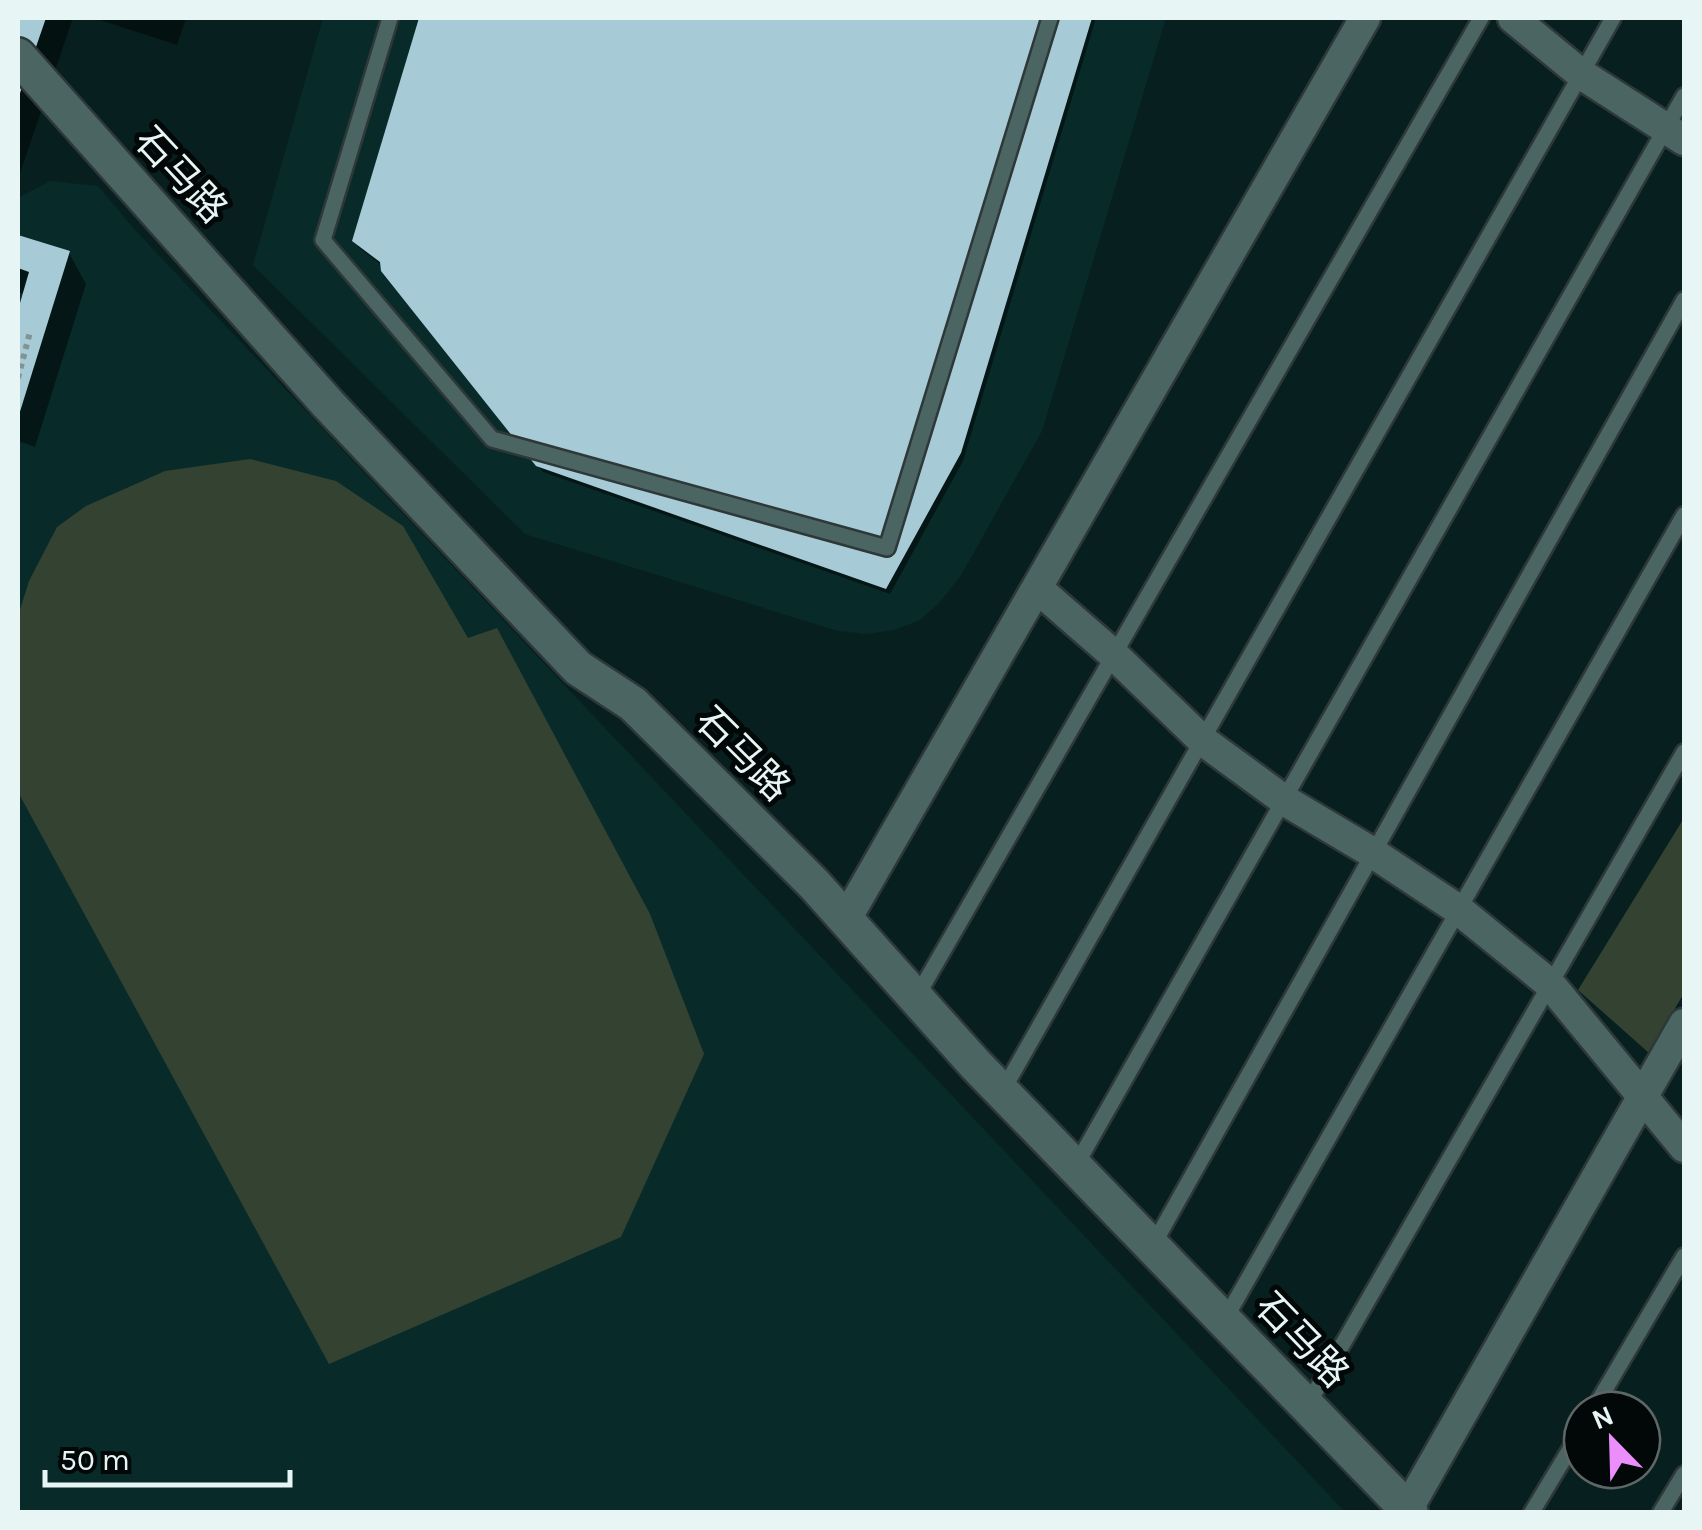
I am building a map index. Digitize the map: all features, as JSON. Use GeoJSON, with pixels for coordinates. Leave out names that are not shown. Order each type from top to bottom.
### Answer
{"type":"FeatureCollection","features":[{"type":"Feature","properties":{"kind":"street"},"geometry":{"type":"LineString","coordinates":[[846,919],[1365,18]]}},
{"type":"Feature","properties":{"kind":"street"},"geometry":{"type":"LineString","coordinates":[[1513,18],[1581,74],[1676,134]]}},
{"type":"Feature","properties":{"kind":"street","name":"石马路"},"geometry":{"type":"LineString","coordinates":[[18,56],[328,404],[578,668],[633,704],[814,884],[1002,1092],[1409,1511]]}},
{"type":"Feature","properties":{"kind":"street"},"geometry":{"type":"LineString","coordinates":[[1037,588],[1202,740],[1284,800],[1374,853],[1459,910],[1550,984],[1684,1147]]}},
{"type":"Feature","properties":{"kind":"street"},"geometry":{"type":"LineString","coordinates":[[1409,1511],[1684,1024]]}},
{"type":"Feature","properties":{"kind":"lane"},"geometry":{"type":"LineString","coordinates":[[390,18],[323,240],[492,439],[888,548],[1050,18]]}},
{"type":"Feature","properties":{"kind":"lane"},"geometry":{"type":"LineString","coordinates":[[916,998],[1481,18]]}},
{"type":"Feature","properties":{"kind":"lane"},"geometry":{"type":"LineString","coordinates":[[1002,1092],[1613,18]]}},
{"type":"Feature","properties":{"kind":"lane"},"geometry":{"type":"LineString","coordinates":[[1075,1167],[1284,800],[1676,134],[1684,96]]}},
{"type":"Feature","properties":{"kind":"lane"},"geometry":{"type":"LineString","coordinates":[[1152,1246],[1684,300]]}},
{"type":"Feature","properties":{"kind":"lane"},"geometry":{"type":"LineString","coordinates":[[1224,1321],[1684,515]]}},
{"type":"Feature","properties":{"kind":"lane"},"geometry":{"type":"LineString","coordinates":[[1307,1406],[1684,752]]}},
{"type":"Feature","properties":{"kind":"lane"},"geometry":{"type":"LineString","coordinates":[[1605,1390],[1684,1256]]}},
{"type":"Feature","properties":{"kind":"lane"},"geometry":{"type":"LineString","coordinates":[[1532,1512],[1562,1462]]}},
{"type":"Feature","properties":{"kind":"lane"},"geometry":{"type":"LineString","coordinates":[[1661,1512],[1684,1474]]}},
{"type":"Feature","properties":{"kind":"path"},"geometry":{"type":"LineString","coordinates":[[18,378],[30,332]]}},
{"type":"Feature","properties":{"kind":"shaded area"},"geometry":{"type":"Polygon","coordinates":[[[323,18],[1166,18],[1042,431],[960,577],[939,603],[920,620],[894,630],[867,634],[838,631],[525,534],[253,265],[323,18]]]}},
{"type":"Feature","properties":{"kind":"shaded area"},"geometry":{"type":"Polygon","coordinates":[[[50,181],[98,186],[135,230],[1345,1512],[18,1512],[18,198],[50,181]]]}},
{"type":"Feature","properties":{"kind":"green space"},"geometry":{"type":"Polygon","coordinates":[[[250,459],[336,481],[403,526],[468,638],[497,628],[650,914],[704,1054],[621,1237],[329,1364],[18,792],[18,616],[29,581],[57,527],[86,506],[165,471],[250,459]]]}},
{"type":"Feature","properties":{"kind":"green space"},"geometry":{"type":"Polygon","coordinates":[[[1684,818],[1684,993],[1649,1053],[1578,990],[1684,818]]]}},
{"type":"Feature","properties":{"kind":"building"},"geometry":{"type":"Polygon","coordinates":[[[18,18],[46,18],[18,99],[18,18]]]}},
{"type":"Feature","properties":{"kind":"building"},"geometry":{"type":"Polygon","coordinates":[[[419,18],[1092,18],[961,453],[886,589],[536,466],[381,271],[380,262],[352,241],[419,18]]]}},
{"type":"Feature","properties":{"kind":"building"},"geometry":{"type":"Polygon","coordinates":[[[18,235],[70,251],[18,418],[18,310],[29,272],[18,268],[18,235]]]}}]}
